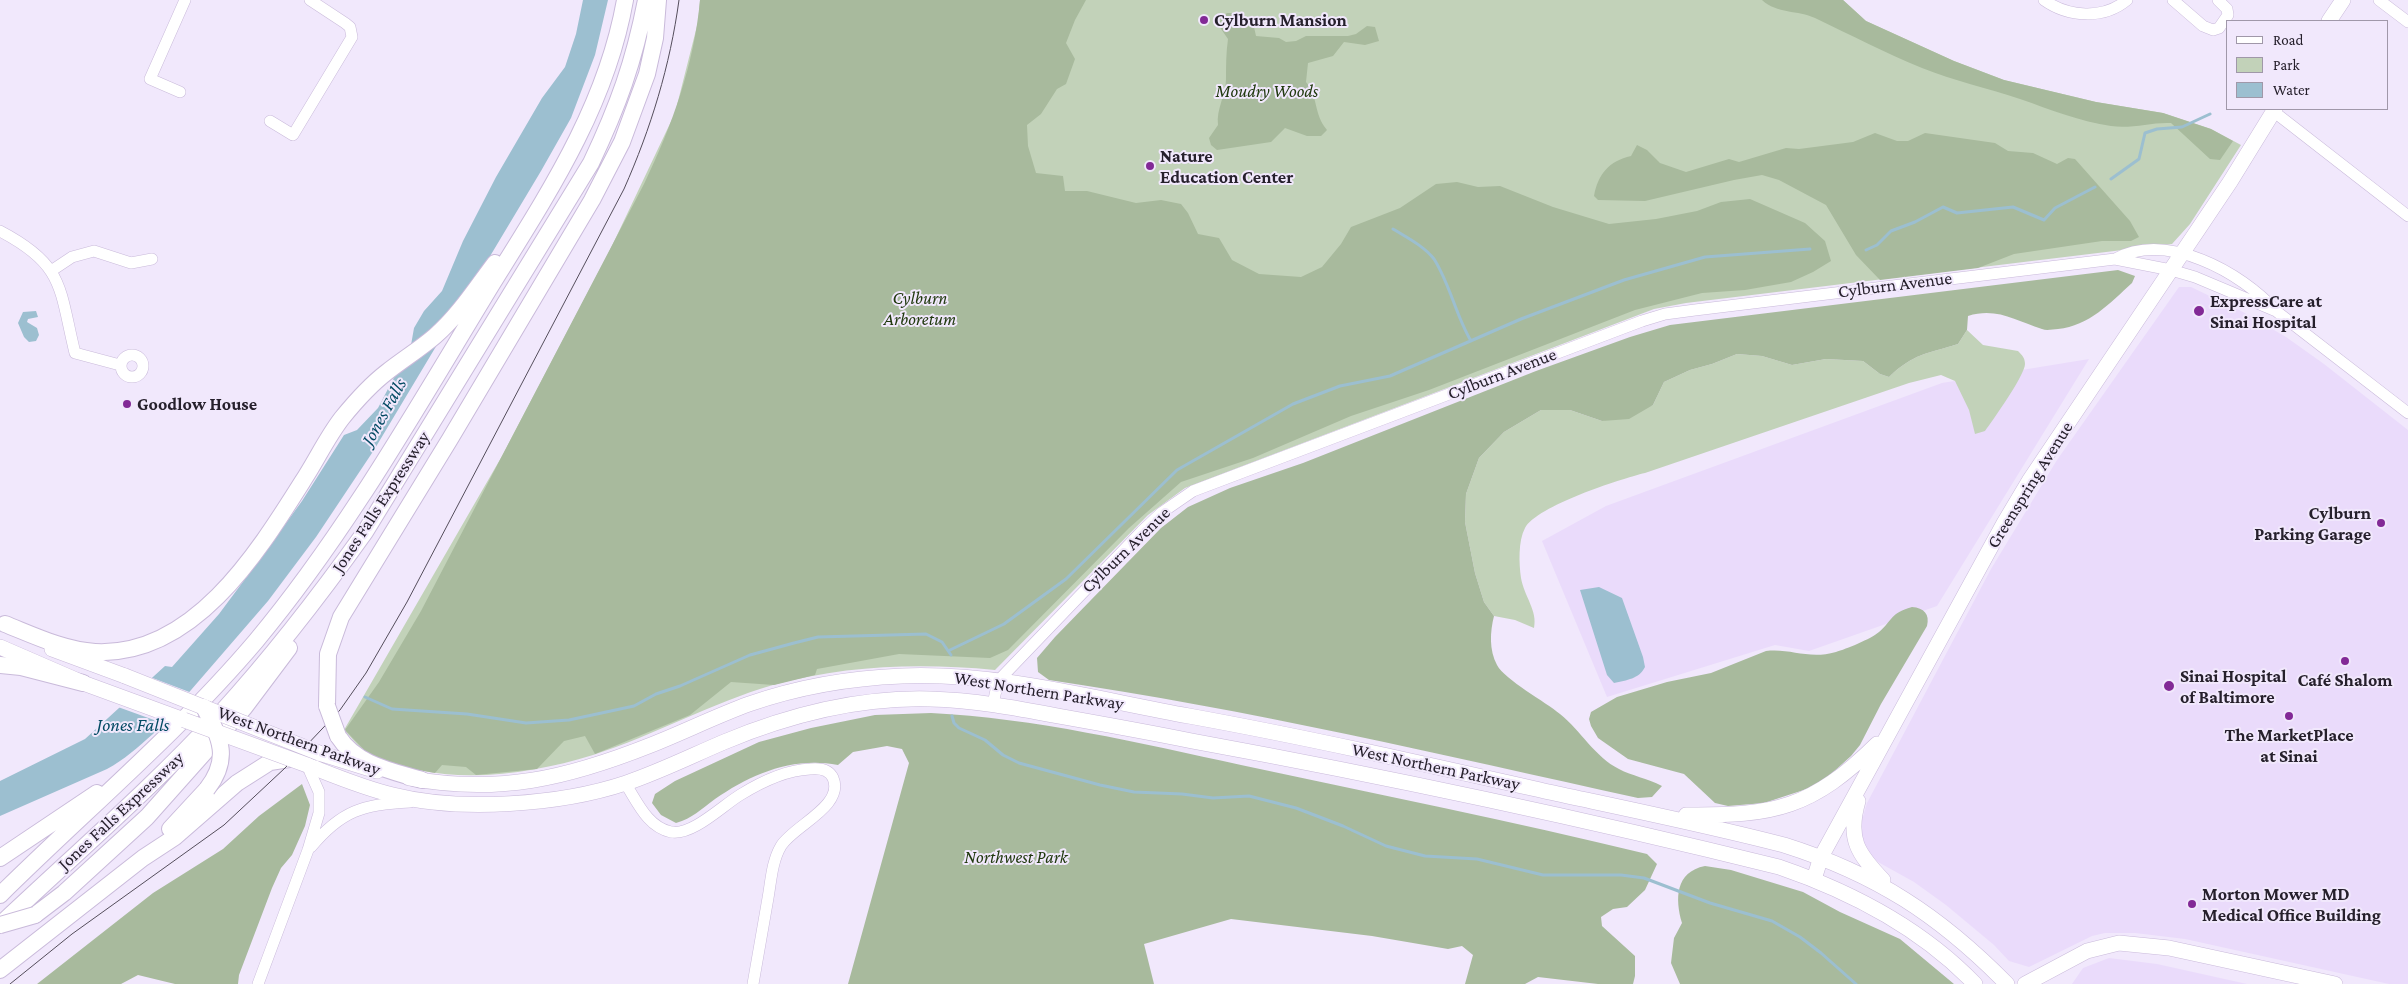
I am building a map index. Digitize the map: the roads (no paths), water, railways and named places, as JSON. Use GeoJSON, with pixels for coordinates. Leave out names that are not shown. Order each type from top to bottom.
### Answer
{"type":"FeatureCollection","features":[{"type":"Feature","properties":{"kind":"highway","name":"Jones Falls Expressway"},"geometry":{"type":"LineString","coordinates":[[0,895],[134,768],[231,669],[318,562],[373,478],[556,181],[585,126],[602,85],[620,27],[625,0]]}},
{"type":"Feature","properties":{"kind":"highway","name":"Jones Falls Expressway"},"geometry":{"type":"LineString","coordinates":[[0,925],[156,778],[221,713],[274,651],[335,574],[387,498],[591,163],[620,100],[631,68],[646,0]]}},
{"type":"Feature","properties":{"kind":"highway"},"geometry":{"type":"LineString","coordinates":[[422,780],[370,764],[346,747],[338,738],[327,706],[328,654],[341,617],[445,448],[592,200],[622,142],[637,106],[647,74],[654,38],[658,0]]}},
{"type":"Feature","properties":{"kind":"highway"},"geometry":{"type":"LineString","coordinates":[[2,625],[50,642],[95,652],[121,650],[142,646],[180,627],[210,605],[240,572],[292,499],[334,429],[373,384],[434,336],[462,308],[556,181]]}},
{"type":"Feature","properties":{"kind":"highway"},"geometry":{"type":"LineString","coordinates":[[0,925],[35,915],[86,873],[147,817],[244,708],[283,657],[335,574]]}},
{"type":"Feature","properties":{"kind":"highway"},"geometry":{"type":"LineString","coordinates":[[2,625],[55,650]]}},
{"type":"Feature","properties":{"kind":"highway"},"geometry":{"type":"LineString","coordinates":[[0,665],[13,666],[84,683]]}},
{"type":"Feature","properties":{"kind":"highway"},"geometry":{"type":"LineString","coordinates":[[204,707],[217,732],[222,749],[221,762],[212,794]]}},
{"type":"Feature","properties":{"kind":"highway"},"geometry":{"type":"LineString","coordinates":[[0,970],[143,858],[212,794],[270,762],[289,759]]}},
{"type":"Feature","properties":{"kind":"highway"},"geometry":{"type":"LineString","coordinates":[[0,858],[134,768]]}},
{"type":"Feature","properties":{"kind":"main road"},"geometry":{"type":"LineString","coordinates":[[2330,20],[2343,0]]}},
{"type":"Feature","properties":{"kind":"main road","name":"Greenspring Avenue"},"geometry":{"type":"LineString","coordinates":[[1814,879],[1822,857],[1866,774],[2029,481],[2182,254],[2274,110]]}},
{"type":"Feature","properties":{"kind":"main road","name":"West Northern Parkway"},"geometry":{"type":"LineString","coordinates":[[0,647],[84,683],[289,759],[393,795],[434,802],[472,804],[574,796],[625,783],[762,728],[826,709],[898,699],[931,699],[994,704],[1343,769],[1779,867],[1814,879],[1865,902],[1915,932],[1975,984]]}},
{"type":"Feature","properties":{"kind":"main road","name":"West Northern Parkway"},"geometry":{"type":"LineString","coordinates":[[55,650],[319,752],[380,772],[457,786],[522,783],[570,773],[653,744],[750,704],[811,687],[899,676],[933,675],[998,681],[1286,734],[1740,833],[1822,857],[1860,873],[1892,890],[1956,935],[2007,984]]}},
{"type":"Feature","properties":{"kind":"main road"},"geometry":{"type":"LineString","coordinates":[[1655,815],[1750,814],[1794,804],[1815,794],[1853,768],[1889,733]]}},
{"type":"Feature","properties":{"kind":"main road"},"geometry":{"type":"LineString","coordinates":[[1866,774],[1854,815],[1853,830],[1855,842],[1858,852],[1865,862],[1892,890]]}},
{"type":"Feature","properties":{"kind":"main road"},"geometry":{"type":"LineString","coordinates":[[2026,984],[2088,951],[2119,943],[2169,948],[2335,984]]}},
{"type":"Feature","properties":{"kind":"street"},"geometry":{"type":"LineString","coordinates":[[180,92],[150,79],[185,0]]}},
{"type":"Feature","properties":{"kind":"street"},"geometry":{"type":"LineString","coordinates":[[270,121],[293,135],[352,37],[350,27],[310,0]]}},
{"type":"Feature","properties":{"kind":"street"},"geometry":{"type":"LineString","coordinates":[[2044,0],[2063,10],[2088,14],[2113,9],[2127,0]]}},
{"type":"Feature","properties":{"kind":"street"},"geometry":{"type":"LineString","coordinates":[[2173,0],[2203,26],[2212,30],[2219,28],[2228,15],[2227,9],[2218,0]]}},
{"type":"Feature","properties":{"kind":"street"},"geometry":{"type":"LineString","coordinates":[[2379,0],[2408,22]]}},
{"type":"Feature","properties":{"kind":"street"},"geometry":{"type":"LineString","coordinates":[[2274,110],[2408,216]]}},
{"type":"Feature","properties":{"kind":"street"},"geometry":{"type":"LineString","coordinates":[[0,231],[28,246],[51,271],[63,296],[75,353],[120,364]]}},
{"type":"Feature","properties":{"kind":"street","name":"Cylburn Avenue"},"geometry":{"type":"LineString","coordinates":[[998,681],[1142,531],[1161,513],[1194,491],[1570,348],[1665,314],[2115,259],[2136,250],[2182,254],[2202,260],[2234,275],[2262,296],[2276,311],[2408,413]]}},
{"type":"Feature","properties":{"kind":"street"},"geometry":{"type":"LineString","coordinates":[[51,271],[72,257],[94,251],[131,262],[152,259]]}},
{"type":"Feature","properties":{"kind":"street","name":"Cylburn Avenue"},"geometry":{"type":"LineString","coordinates":[[2115,259],[2171,270],[2204,280],[2276,311]]}},
{"type":"Feature","properties":{"kind":"street"},"geometry":{"type":"LineString","coordinates":[[994,704],[998,681]]}},
{"type":"Feature","properties":{"kind":"street"},"geometry":{"type":"LineString","coordinates":[[258,984],[308,850],[320,802],[317,784],[307,765]]}},
{"type":"Feature","properties":{"kind":"street"},"geometry":{"type":"LineString","coordinates":[[625,783],[646,816],[655,824],[672,832],[690,829],[739,796],[764,782],[789,772],[819,768],[827,771],[832,777],[834,784],[831,800],[826,807],[785,840],[775,861],[753,984]]}},
{"type":"Feature","properties":{"kind":"street"},"geometry":{"type":"LineString","coordinates":[[308,850],[331,825],[350,812],[398,803],[434,802]]}},
{"type":"Feature","properties":{"kind":"water","name":"Jones Falls"},"geometry":{"type":"Polygon","coordinates":[[[583,0],[608,0],[595,55],[571,118],[374,450],[316,537],[268,601],[153,734],[107,769],[0,816],[0,781],[85,739],[165,666],[172,667],[219,614],[257,563],[302,501],[344,435],[357,430],[378,408],[411,345],[414,328],[424,311],[442,291],[463,241],[496,177],[542,98],[565,67],[576,34],[583,0]]]}},
{"type":"Feature","properties":{"kind":"water"},"geometry":{"type":"Polygon","coordinates":[[[36,311],[38,317],[28,319],[27,322],[37,328],[39,335],[36,341],[29,342],[24,337],[18,323],[23,312],[36,311]]]}},
{"type":"Feature","properties":{"kind":"water"},"geometry":{"type":"Polygon","coordinates":[[[1599,587],[1622,598],[1645,667],[1632,678],[1614,683],[1607,675],[1580,590],[1599,587]]]}},
{"type":"Feature","properties":{"kind":"waterway"},"geometry":{"type":"LineString","coordinates":[[2111,179],[2139,159],[2145,133],[2157,129],[2182,127],[2210,114]]}},
{"type":"Feature","properties":{"kind":"waterway"},"geometry":{"type":"LineString","coordinates":[[1866,250],[1877,245],[1891,231],[1915,222],[1943,207],[1957,213],[2013,207],[2044,220],[2055,208],[2095,187]]}},
{"type":"Feature","properties":{"kind":"waterway"},"geometry":{"type":"LineString","coordinates":[[1393,229],[1420,246],[1434,259],[1471,341]]}},
{"type":"Feature","properties":{"kind":"waterway"},"geometry":{"type":"LineString","coordinates":[[950,650],[1004,624],[1066,579],[1177,470],[1293,404],[1340,386],[1390,376],[1521,319],[1624,280],[1705,257],[1810,249]]}},
{"type":"Feature","properties":{"kind":"waterway"},"geometry":{"type":"LineString","coordinates":[[365,697],[392,709],[467,714],[526,723],[569,720],[634,706],[656,694],[680,686],[750,655],[818,637],[926,634],[942,642],[951,655]]}},
{"type":"Feature","properties":{"kind":"waterway"},"geometry":{"type":"LineString","coordinates":[[952,716],[954,723],[959,728],[985,740],[1003,755],[1019,763],[1100,785],[1134,792],[1182,794],[1213,798],[1249,796],[1296,808],[1343,826],[1386,846],[1425,856],[1477,859],[1543,875],[1621,875],[1644,878],[1710,903],[1772,921],[1800,937],[1856,984]]}},
{"type":"Feature","properties":{"kind":"tram line"},"geometry":{"type":"LineString","coordinates":[[10,984],[72,934],[224,825],[285,768],[340,710],[366,673],[407,602],[624,189],[643,143],[665,73],[679,0]]}},
{"type":"Feature","properties":{"kind":"place","name":"Cylburn Mansion"},"geometry":{"type":"Point","coordinates":[1204,20]}},
{"type":"Feature","properties":{"kind":"place","name":"Nature Education Center"},"geometry":{"type":"Point","coordinates":[1150,166]}},
{"type":"Feature","properties":{"kind":"place","name":"ExpressCare at Sinai Hospital"},"geometry":{"type":"Point","coordinates":[2199,311]}},
{"type":"Feature","properties":{"kind":"place","name":"Goodlow House"},"geometry":{"type":"Point","coordinates":[127,404]}},
{"type":"Feature","properties":{"kind":"place","name":"Cylburn Parking Garage"},"geometry":{"type":"Point","coordinates":[2381,523]}},
{"type":"Feature","properties":{"kind":"place","name":"Café Shalom"},"geometry":{"type":"Point","coordinates":[2345,661]}},
{"type":"Feature","properties":{"kind":"place","name":"Sinai Hospital of Baltimore"},"geometry":{"type":"Point","coordinates":[2169,686]}},
{"type":"Feature","properties":{"kind":"place","name":"The MarketPlace at Sinai"},"geometry":{"type":"Point","coordinates":[2289,716]}},
{"type":"Feature","properties":{"kind":"place","name":"Morton Mower MD Medical Office Building"},"geometry":{"type":"Point","coordinates":[2192,904]}},
{"type":"Feature","properties":{"kind":"park label","name":"Moudry Woods"},"geometry":{"type":"Point","coordinates":[1267,91]}},
{"type":"Feature","properties":{"kind":"park label","name":"Cylburn Arboretum"},"geometry":{"type":"Point","coordinates":[920,308]}},
{"type":"Feature","properties":{"kind":"park label","name":"Northwest Park"},"geometry":{"type":"Point","coordinates":[1016,857]}}]}
